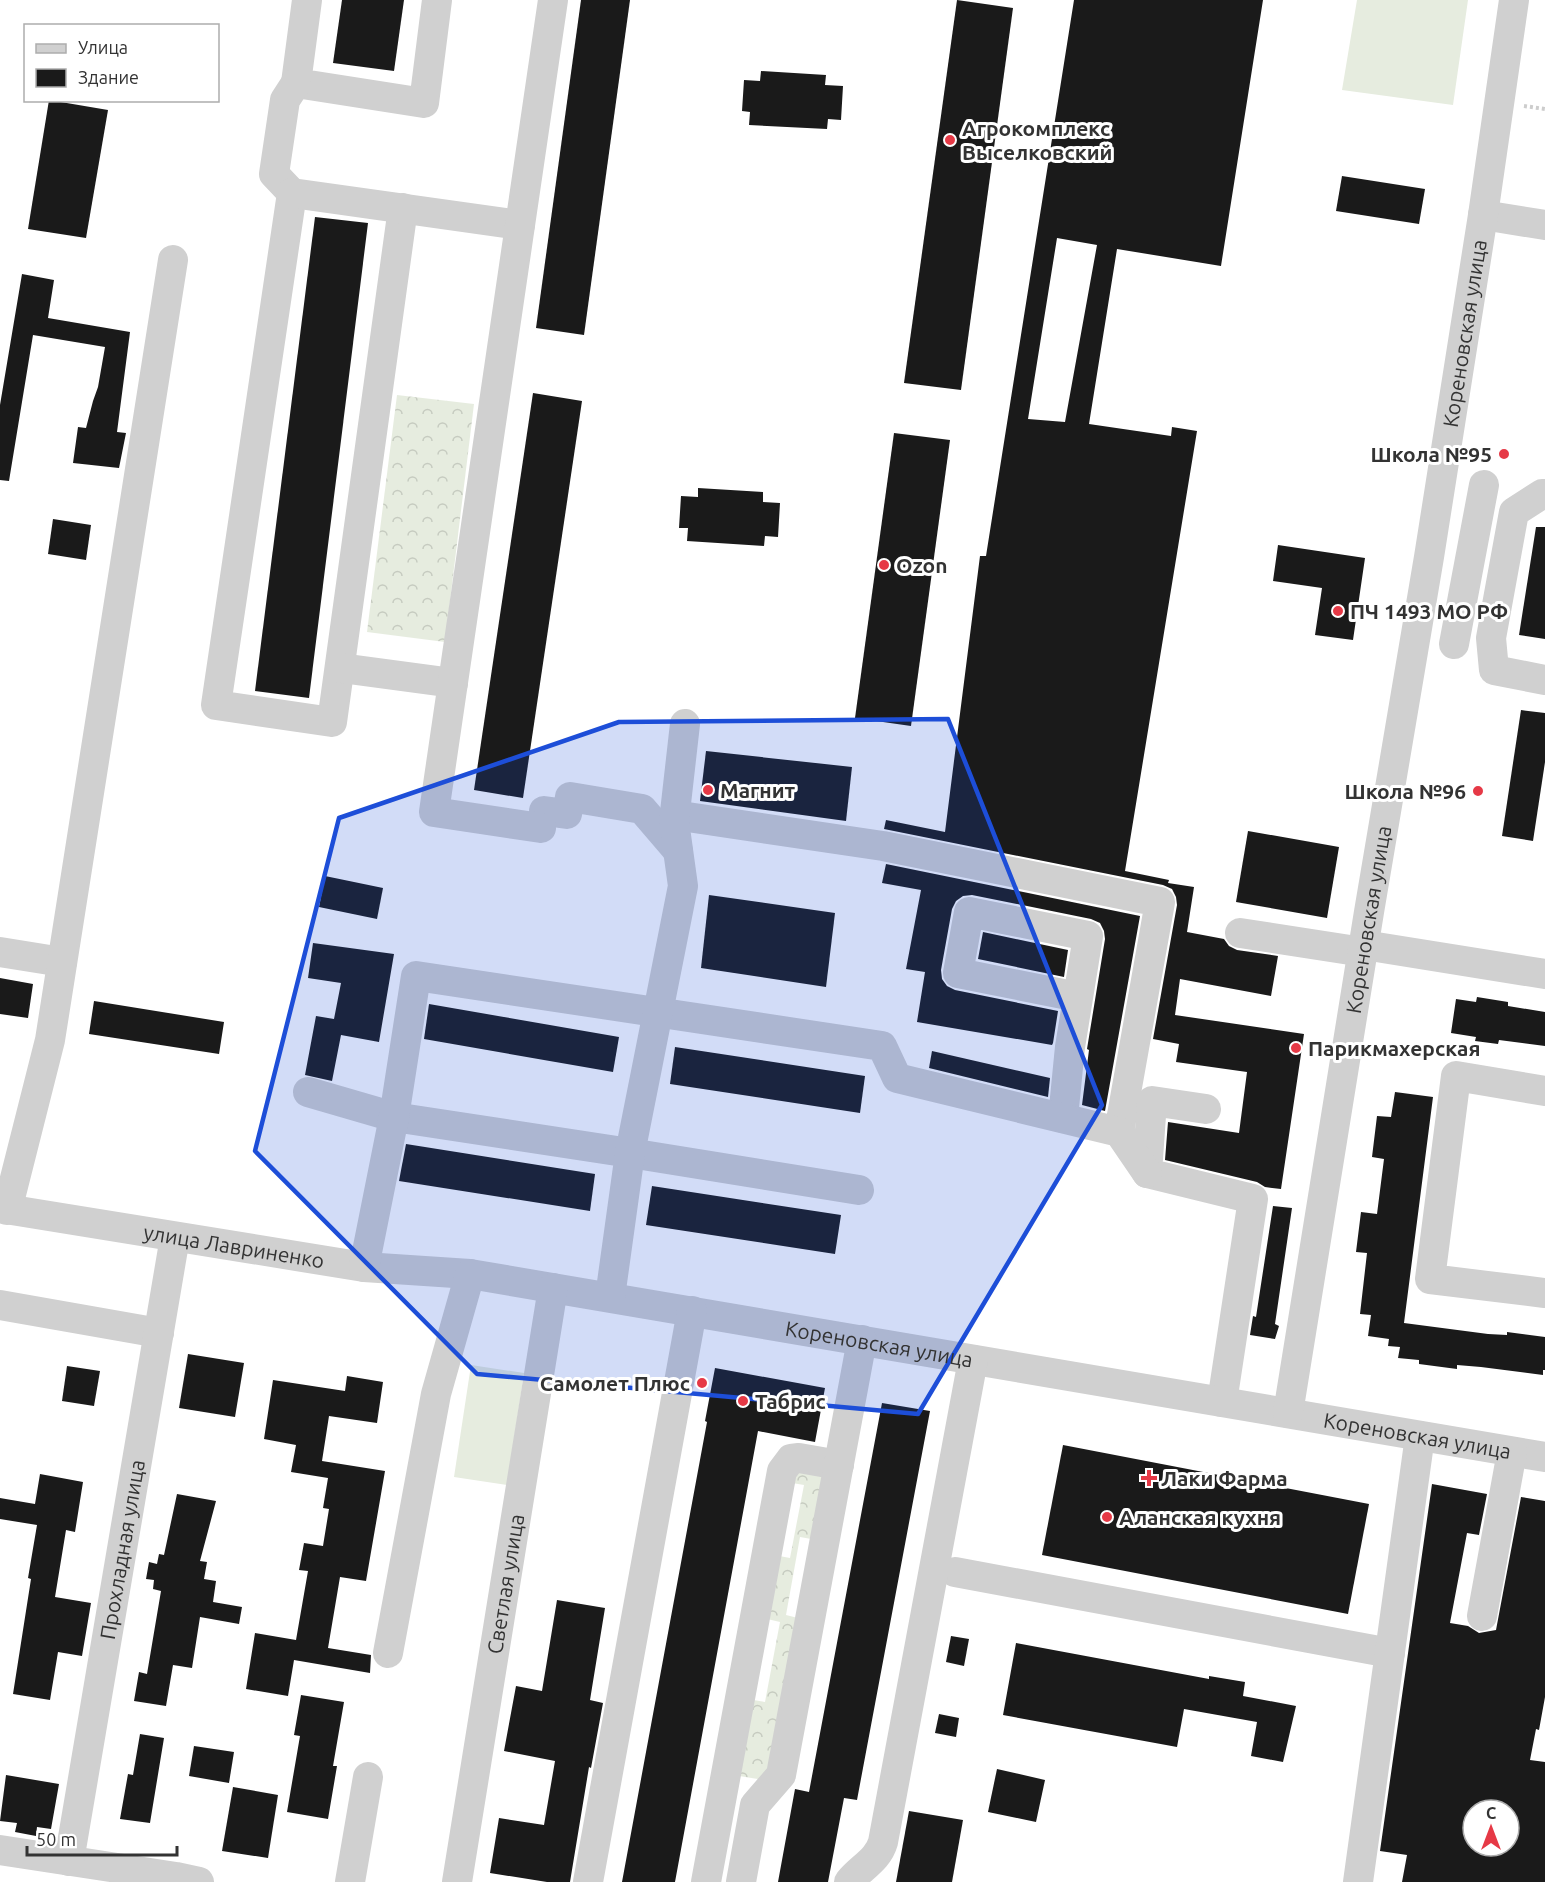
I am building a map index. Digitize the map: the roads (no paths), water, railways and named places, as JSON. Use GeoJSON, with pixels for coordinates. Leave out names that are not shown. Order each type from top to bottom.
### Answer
{"type":"FeatureCollection","features":[{"type":"Feature","properties":{"kind":"street"},"geometry":{"type":"LineString","coordinates":[[306,0],[296,83],[285,100],[274,174],[292,193],[520,225]]}},
{"type":"Feature","properties":{"kind":"street"},"geometry":{"type":"LineString","coordinates":[[296,83],[424,103],[437,0]]}},
{"type":"Feature","properties":{"kind":"street"},"geometry":{"type":"LineString","coordinates":[[553,0],[434,812],[542,820],[567,814],[570,797],[642,808],[678,851]]}},
{"type":"Feature","properties":{"kind":"street","name":"Кореновская улица"},"geometry":{"type":"LineString","coordinates":[[1288,1413],[1429,557],[1514,0]]}},
{"type":"Feature","properties":{"kind":"street"},"geometry":{"type":"LineString","coordinates":[[292,193],[216,705],[332,722],[403,208]]}},
{"type":"Feature","properties":{"kind":"street"},"geometry":{"type":"LineString","coordinates":[[1483,215],[1545,225]]}},
{"type":"Feature","properties":{"kind":"street"},"geometry":{"type":"LineString","coordinates":[[4,1209],[50,1040],[173,260]]}},
{"type":"Feature","properties":{"kind":"street"},"geometry":{"type":"LineString","coordinates":[[1454,644],[1484,485]]}},
{"type":"Feature","properties":{"kind":"street"},"geometry":{"type":"LineString","coordinates":[[1545,494],[1514,512],[1491,638],[1494,670],[1545,680]]}},
{"type":"Feature","properties":{"kind":"street"},"geometry":{"type":"LineString","coordinates":[[1429,557],[1469,563]]}},
{"type":"Feature","properties":{"kind":"street"},"geometry":{"type":"LineString","coordinates":[[341,668],[453,683]]}},
{"type":"Feature","properties":{"kind":"street"},"geometry":{"type":"LineString","coordinates":[[610,1297],[630,1153],[683,886],[674,815],[685,724]]}},
{"type":"Feature","properties":{"kind":"street"},"geometry":{"type":"LineString","coordinates":[[674,815],[884,846],[1160,902],[1119,1132]]}},
{"type":"Feature","properties":{"kind":"street"},"geometry":{"type":"LineString","coordinates":[[1240,933],[1545,974]]}},
{"type":"Feature","properties":{"kind":"street"},"geometry":{"type":"LineString","coordinates":[[0,952],[62,962]]}},
{"type":"Feature","properties":{"kind":"street"},"geometry":{"type":"LineString","coordinates":[[364,1267],[394,1117],[416,976],[882,1046],[897,1078],[1119,1132],[1147,1173],[1253,1199],[1222,1402]]}},
{"type":"Feature","properties":{"kind":"street"},"geometry":{"type":"LineString","coordinates":[[1063,1118],[1078,997]]}},
{"type":"Feature","properties":{"kind":"street"},"geometry":{"type":"LineString","coordinates":[[1545,1091],[1456,1076],[1430,1279],[1545,1293]]}},
{"type":"Feature","properties":{"kind":"street"},"geometry":{"type":"LineString","coordinates":[[308,1092],[394,1117],[859,1191]]}},
{"type":"Feature","properties":{"kind":"street"},"geometry":{"type":"LineString","coordinates":[[1147,1173],[1152,1101],[1206,1109]]}},
{"type":"Feature","properties":{"kind":"street","name":"улица Лавриненко"},"geometry":{"type":"LineString","coordinates":[[4,1209],[364,1267],[470,1274]]}},
{"type":"Feature","properties":{"kind":"street","name":"Прохладная улица"},"geometry":{"type":"LineString","coordinates":[[69,1861],[175,1237]]}},
{"type":"Feature","properties":{"kind":"street"},"geometry":{"type":"LineString","coordinates":[[388,1653],[436,1394],[470,1274]]}},
{"type":"Feature","properties":{"kind":"street","name":"Кореновская улица"},"geometry":{"type":"LineString","coordinates":[[470,1274],[1545,1457]]}},
{"type":"Feature","properties":{"kind":"street","name":"Светлая улица"},"geometry":{"type":"LineString","coordinates":[[457,1882],[553,1288]]}},
{"type":"Feature","properties":{"kind":"street"},"geometry":{"type":"LineString","coordinates":[[0,1305],[159,1333]]}},
{"type":"Feature","properties":{"kind":"street"},"geometry":{"type":"LineString","coordinates":[[588,1882],[692,1311]]}},
{"type":"Feature","properties":{"kind":"street"},"geometry":{"type":"LineString","coordinates":[[741,1882],[755,1805],[781,1775],[862,1340]]}},
{"type":"Feature","properties":{"kind":"street"},"geometry":{"type":"LineString","coordinates":[[849,1882],[875,1858],[884,1842],[973,1360]]}},
{"type":"Feature","properties":{"kind":"street"},"geometry":{"type":"LineString","coordinates":[[1358,1882],[1420,1436]]}},
{"type":"Feature","properties":{"kind":"street"},"geometry":{"type":"LineString","coordinates":[[1482,1616],[1512,1452]]}},
{"type":"Feature","properties":{"kind":"street"},"geometry":{"type":"LineString","coordinates":[[706,1882],[783,1471],[790,1459],[799,1458],[839,1465]]}},
{"type":"Feature","properties":{"kind":"street"},"geometry":{"type":"LineString","coordinates":[[955,1572],[1390,1653]]}},
{"type":"Feature","properties":{"kind":"street"},"geometry":{"type":"LineString","coordinates":[[350,1882],[368,1777]]}},
{"type":"Feature","properties":{"kind":"street"},"geometry":{"type":"LineString","coordinates":[[0,1850],[199,1882]]}},
{"type":"Feature","properties":{"kind":"place","name":"Агрокомплекс Выселковский"},"geometry":{"type":"Point","coordinates":[950,140]}},
{"type":"Feature","properties":{"kind":"place","name":"Школа №95"},"geometry":{"type":"Point","coordinates":[1504,454]}},
{"type":"Feature","properties":{"kind":"place","name":"Ozon"},"geometry":{"type":"Point","coordinates":[884,565]}},
{"type":"Feature","properties":{"kind":"place","name":"ПЧ 1493 МО РФ"},"geometry":{"type":"Point","coordinates":[1338,611]}},
{"type":"Feature","properties":{"kind":"place","name":"Магнит"},"geometry":{"type":"Point","coordinates":[708,790]}},
{"type":"Feature","properties":{"kind":"place","name":"Школа №96"},"geometry":{"type":"Point","coordinates":[1478,791]}},
{"type":"Feature","properties":{"kind":"place","name":"Парикмахерская"},"geometry":{"type":"Point","coordinates":[1296,1048]}},
{"type":"Feature","properties":{"kind":"place","name":"Самолет Плюс"},"geometry":{"type":"Point","coordinates":[702,1383]}},
{"type":"Feature","properties":{"kind":"place","name":"Табрис"},"geometry":{"type":"Point","coordinates":[743,1401]}},
{"type":"Feature","properties":{"kind":"place","name":"Лаки Фарма"},"geometry":{"type":"Point","coordinates":[1149,1478]}},
{"type":"Feature","properties":{"kind":"place","name":"Аланская кухня"},"geometry":{"type":"Point","coordinates":[1107,1517]}}]}
